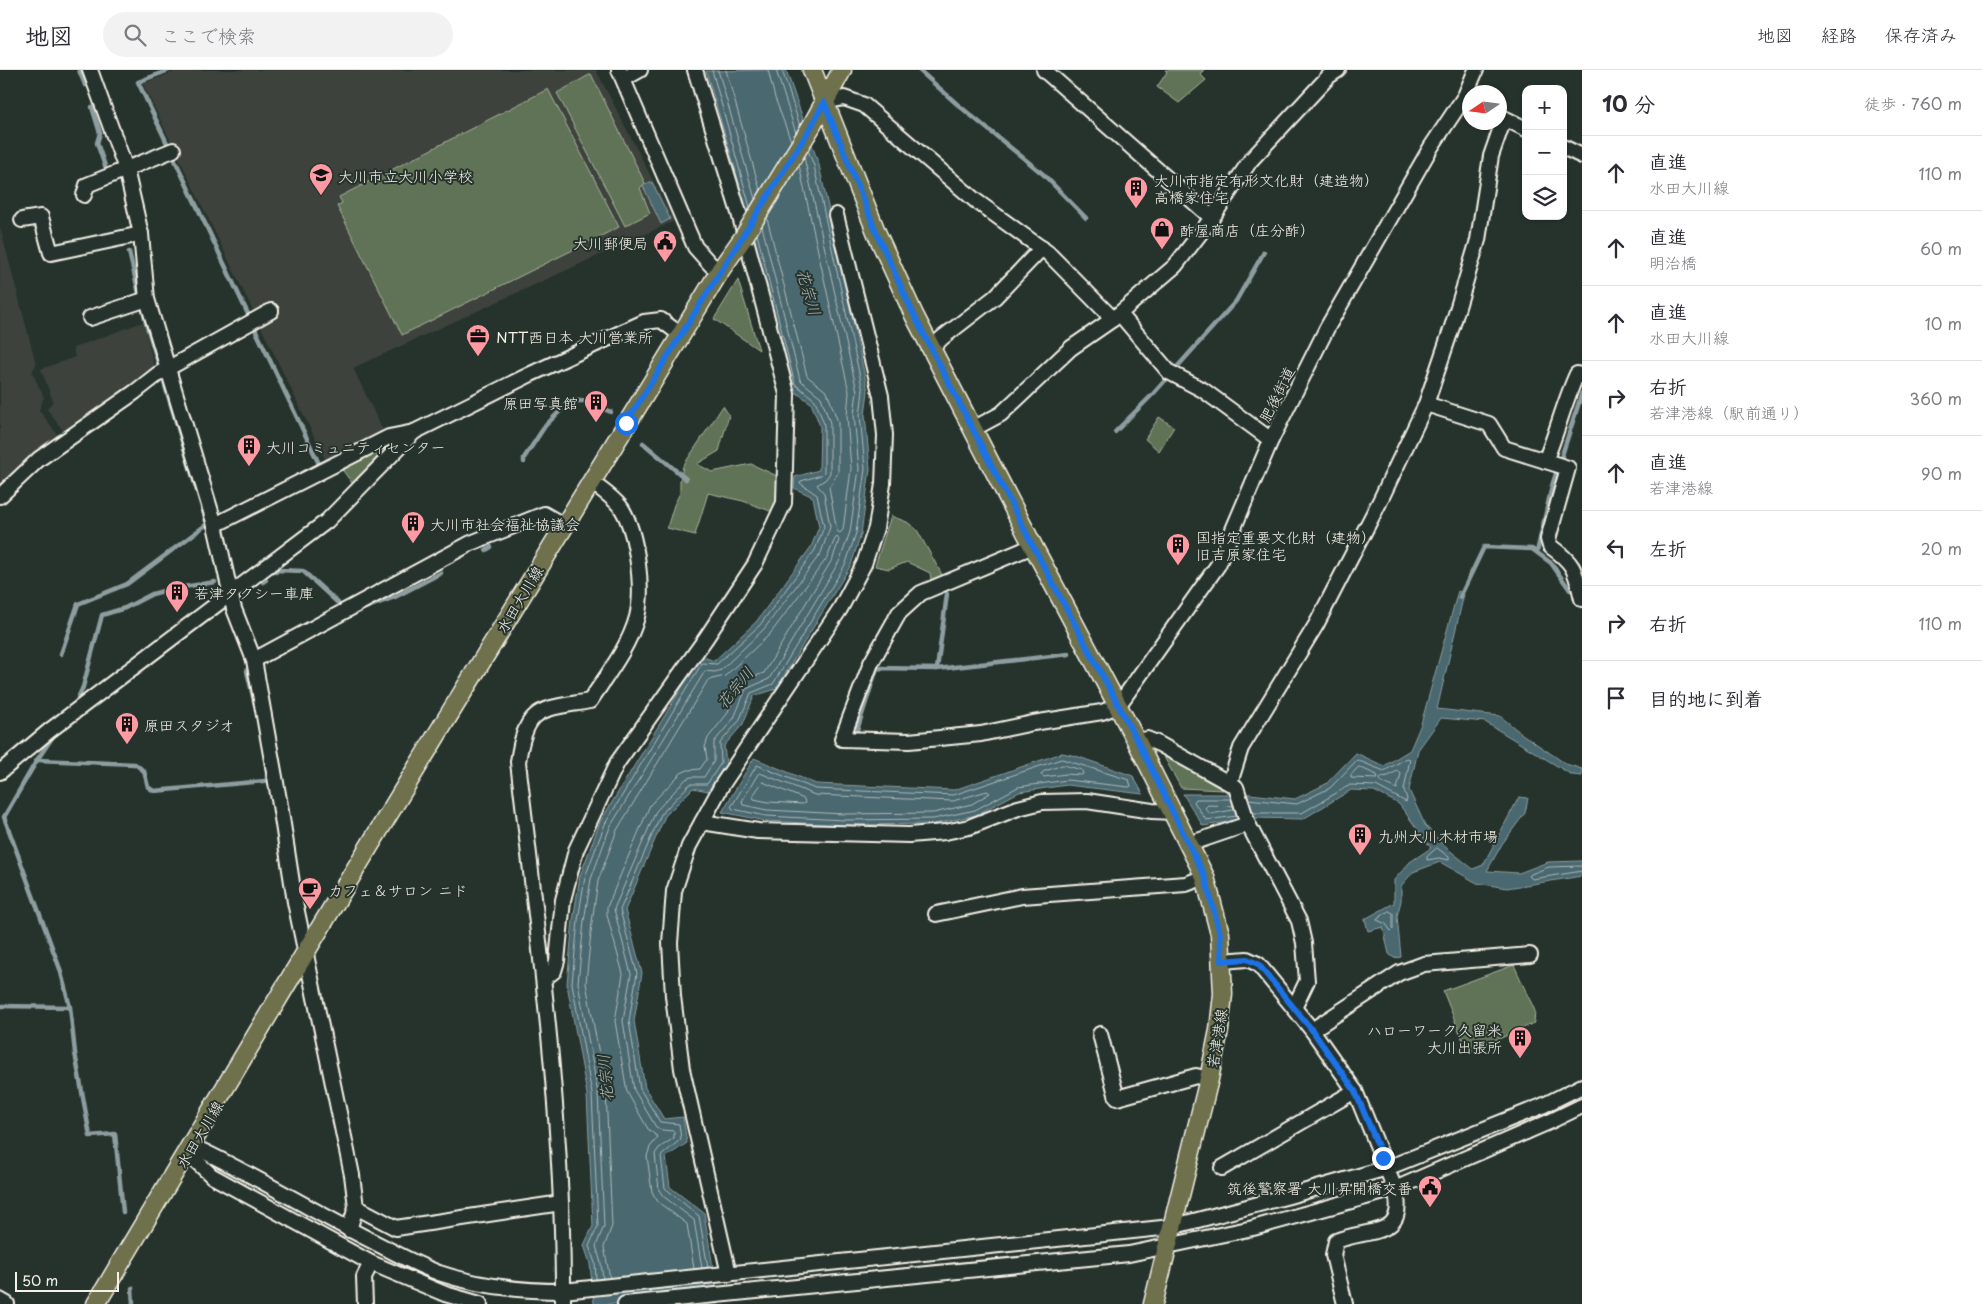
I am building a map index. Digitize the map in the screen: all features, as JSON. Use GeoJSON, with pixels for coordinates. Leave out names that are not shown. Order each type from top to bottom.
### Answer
{"type":"FeatureCollection","features":[{"type":"Feature","properties":{"kind":"main road","name":"若津港線"},"geometry":{"type":"LineString","coordinates":[[812,70],[877,234],[932,348],[1033,546],[1138,742],[1205,877],[1220,934],[1223,994],[1219,1030],[1209,1079],[1153,1304]]}},
{"type":"Feature","properties":{"kind":"main road"},"geometry":{"type":"LineString","coordinates":[[824,102],[842,70]]}},
{"type":"Feature","properties":{"kind":"main road","name":"水田大川線"},"geometry":{"type":"LineString","coordinates":[[105,1304],[136,1259],[268,1029],[303,957],[563,525],[743,238],[811,127],[824,102]]}},
{"type":"Feature","properties":{"kind":"main road","name":"水田大川線"},"geometry":{"type":"LineString","coordinates":[[96,1304],[196,1154]]}},
{"type":"Feature","properties":{"kind":"street"},"geometry":{"type":"LineString","coordinates":[[90,70],[126,169],[141,234],[141,301],[162,372],[215,525],[234,609],[254,660],[278,796],[303,957],[352,1175],[356,1207],[349,1230]]}},
{"type":"Feature","properties":{"kind":"street"},"geometry":{"type":"LineString","coordinates":[[640,70],[622,74],[695,247],[711,265],[722,269]]}},
{"type":"Feature","properties":{"kind":"street"},"geometry":{"type":"LineString","coordinates":[[544,979],[554,971],[557,961],[563,900],[576,850],[617,763],[706,638],[755,564],[784,503],[787,394],[738,213],[695,70]]}},
{"type":"Feature","properties":{"kind":"street"},"geometry":{"type":"LineString","coordinates":[[1044,70],[1212,218]]}},
{"type":"Feature","properties":{"kind":"street"},"geometry":{"type":"LineString","coordinates":[[973,429],[1001,414],[1072,348],[1117,316],[1175,266],[1212,218],[1250,161],[1329,76],[1338,70]]}},
{"type":"Feature","properties":{"kind":"street","name":"肥後街道"},"geometry":{"type":"LineString","coordinates":[[1471,85],[1476,70]]}},
{"type":"Feature","properties":{"kind":"street"},"geometry":{"type":"LineString","coordinates":[[824,102],[844,98],[864,105],[976,201],[1042,248],[1117,316],[1171,373],[1203,390],[1271,440]]}},
{"type":"Feature","properties":{"kind":"street","name":"肥後街道"},"geometry":{"type":"LineString","coordinates":[[1118,706],[1218,565],[1271,440],[1327,328],[1431,147],[1462,105]]}},
{"type":"Feature","properties":{"kind":"street"},"geometry":{"type":"LineString","coordinates":[[1507,120],[1522,127]]}},
{"type":"Feature","properties":{"kind":"street"},"geometry":{"type":"LineString","coordinates":[[1294,1008],[1307,981],[1304,944],[1298,921],[1248,824],[1233,785],[1241,748],[1316,625],[1379,503],[1426,404],[1478,240],[1491,156],[1499,130]]}},
{"type":"Feature","properties":{"kind":"street"},"geometry":{"type":"LineString","coordinates":[[1567,149],[1582,156]]}},
{"type":"Feature","properties":{"kind":"street"},"geometry":{"type":"LineString","coordinates":[[84,195],[87,185],[169,152]]}},
{"type":"Feature","properties":{"kind":"street"},"geometry":{"type":"LineString","coordinates":[[725,1274],[682,1069],[673,996],[670,943],[674,891],[689,846],[725,780],[840,609],[864,564],[876,528],[883,484],[884,435],[881,396],[836,215]]}},
{"type":"Feature","properties":{"kind":"street"},"geometry":{"type":"LineString","coordinates":[[22,220],[41,217],[51,253],[141,234]]}},
{"type":"Feature","properties":{"kind":"street"},"geometry":{"type":"LineString","coordinates":[[932,348],[995,297],[1042,248]]}},
{"type":"Feature","properties":{"kind":"street"},"geometry":{"type":"LineString","coordinates":[[90,318],[141,301]]}},
{"type":"Feature","properties":{"kind":"street"},"geometry":{"type":"LineString","coordinates":[[0,496],[39,459],[162,372],[271,311]]}},
{"type":"Feature","properties":{"kind":"street"},"geometry":{"type":"LineString","coordinates":[[215,525],[389,437],[414,432],[523,378],[644,322],[661,320],[681,335]]}},
{"type":"Feature","properties":{"kind":"street"},"geometry":{"type":"LineString","coordinates":[[1548,462],[1568,392],[1577,374],[1582,376]]}},
{"type":"Feature","properties":{"kind":"street"},"geometry":{"type":"LineString","coordinates":[[1426,404],[1489,424],[1504,448],[1568,468],[1548,539],[1550,546],[1568,560],[1576,575],[1582,599]]}},
{"type":"Feature","properties":{"kind":"street"},"geometry":{"type":"LineString","coordinates":[[0,772],[49,731],[327,521],[414,432]]}},
{"type":"Feature","properties":{"kind":"street"},"geometry":{"type":"LineString","coordinates":[[563,1297],[561,1203],[544,979],[518,762],[521,743],[534,716],[543,710],[590,701],[625,644],[636,619],[641,597],[641,575],[630,530],[622,508],[590,482]]}},
{"type":"Feature","properties":{"kind":"street"},"geometry":{"type":"LineString","coordinates":[[254,660],[471,543],[544,514],[563,525]]}},
{"type":"Feature","properties":{"kind":"street"},"geometry":{"type":"LineString","coordinates":[[1033,546],[921,593],[899,613],[871,663],[842,739],[909,741],[981,734],[1033,723],[1102,712],[1118,706]]}},
{"type":"Feature","properties":{"kind":"street"},"geometry":{"type":"LineString","coordinates":[[1138,742],[1147,739],[1159,744],[1233,785]]}},
{"type":"Feature","properties":{"kind":"street"},"geometry":{"type":"LineString","coordinates":[[702,822],[758,831],[909,835],[945,832],[969,827],[1018,808],[1042,802],[1087,801],[1159,812],[1171,807]]}},
{"type":"Feature","properties":{"kind":"street"},"geometry":{"type":"LineString","coordinates":[[1189,844],[1248,824]]}},
{"type":"Feature","properties":{"kind":"street"},"geometry":{"type":"LineString","coordinates":[[936,914],[1022,896],[1186,884],[1205,877]]}},
{"type":"Feature","properties":{"kind":"street"},"geometry":{"type":"LineString","coordinates":[[1312,1030],[1399,974],[1424,964],[1530,955]]}},
{"type":"Feature","properties":{"kind":"street"},"geometry":{"type":"LineString","coordinates":[[1222,961],[1247,959],[1258,964],[1312,1030],[1355,1091],[1395,1189],[1398,1201],[1398,1216],[1391,1226],[1374,1232],[1346,1236],[1336,1241],[1333,1255],[1346,1304]]}},
{"type":"Feature","properties":{"kind":"street"},"geometry":{"type":"LineString","coordinates":[[1100,1034],[1117,1098],[1196,1076],[1209,1079]]}},
{"type":"Feature","properties":{"kind":"street"},"geometry":{"type":"LineString","coordinates":[[196,1154],[440,1273],[482,1284],[546,1291],[563,1297],[583,1290],[1172,1227],[1387,1168],[1542,1106],[1582,1086]]}},
{"type":"Feature","properties":{"kind":"street"},"geometry":{"type":"LineString","coordinates":[[1222,1168],[1355,1091]]}},
{"type":"Feature","properties":{"kind":"street"},"geometry":{"type":"LineString","coordinates":[[625,1304],[730,1297],[1129,1254],[1204,1240],[1395,1189],[1582,1106]]}},
{"type":"Feature","properties":{"kind":"street"},"geometry":{"type":"LineString","coordinates":[[196,1154],[212,1176],[370,1263],[445,1294],[480,1304]]}},
{"type":"Feature","properties":{"kind":"street"},"geometry":{"type":"LineString","coordinates":[[356,1207],[396,1228],[561,1203]]}},
{"type":"Feature","properties":{"kind":"street"},"geometry":{"type":"LineString","coordinates":[[365,1304],[364,1277],[370,1263]]}},
{"type":"Feature","properties":{"kind":"street"},"geometry":{"type":"LineString","coordinates":[[0,1300],[7,1304]]}},
{"type":"Feature","properties":{"kind":"shaded area"},"geometry":{"type":"Polygon","coordinates":[[[179,70],[596,70],[674,221],[353,368],[384,433],[365,445],[326,461],[143,84],[179,70]]]}},
{"type":"Feature","properties":{"kind":"shaded area"},"geometry":{"type":"Polygon","coordinates":[[[0,227],[36,364],[32,372],[44,397],[39,410],[60,438],[0,489],[0,227]]]}},
{"type":"Feature","properties":{"kind":"shaded area"},"geometry":{"type":"Polygon","coordinates":[[[143,322],[155,369],[64,432],[47,409],[53,401],[41,369],[75,357],[73,348],[143,322]]]}},
{"type":"Feature","properties":{"kind":"green space"},"geometry":{"type":"Polygon","coordinates":[[[1165,70],[1204,70],[1200,74],[1206,80],[1179,103],[1157,87],[1167,72],[1165,70]]]}},
{"type":"Feature","properties":{"kind":"green space"},"geometry":{"type":"Polygon","coordinates":[[[591,74],[645,183],[640,188],[650,213],[625,226],[557,93],[591,74]]]}},
{"type":"Feature","properties":{"kind":"green space"},"geometry":{"type":"Polygon","coordinates":[[[548,89],[619,227],[402,335],[337,206],[342,203],[339,197],[548,89]]]}},
{"type":"Feature","properties":{"kind":"green space"},"geometry":{"type":"Polygon","coordinates":[[[738,280],[759,350],[714,319],[738,280]]]}},
{"type":"Feature","properties":{"kind":"green space"},"geometry":{"type":"Polygon","coordinates":[[[723,406],[729,415],[719,451],[697,464],[712,472],[751,464],[777,476],[776,500],[773,512],[743,501],[708,493],[695,535],[667,528],[680,493],[683,466],[723,406]]]}},
{"type":"Feature","properties":{"kind":"green space"},"geometry":{"type":"Polygon","coordinates":[[[1159,417],[1174,427],[1159,451],[1145,439],[1159,417]]]}},
{"type":"Feature","properties":{"kind":"green space"},"geometry":{"type":"Polygon","coordinates":[[[374,451],[378,456],[352,483],[341,468],[374,451]]]}},
{"type":"Feature","properties":{"kind":"green space"},"geometry":{"type":"Polygon","coordinates":[[[891,516],[907,522],[917,530],[945,580],[932,585],[930,573],[907,562],[889,569],[875,566],[891,516]]]}},
{"type":"Feature","properties":{"kind":"green space"},"geometry":{"type":"Polygon","coordinates":[[[1163,755],[1223,790],[1181,788],[1163,755]]]}},
{"type":"Feature","properties":{"kind":"green space"},"geometry":{"type":"Polygon","coordinates":[[[1514,965],[1535,1011],[1534,1023],[1468,1053],[1443,991],[1514,965]]]}},
{"type":"Feature","properties":{"kind":"water","name":"花宗川"},"geometry":{"type":"Polygon","coordinates":[[[786,70],[819,165],[868,391],[865,415],[870,469],[861,534],[851,565],[776,689],[754,696],[743,724],[724,746],[726,764],[708,791],[693,788],[665,816],[625,910],[642,973],[634,1021],[645,1088],[664,1119],[683,1117],[687,1143],[666,1157],[670,1187],[704,1213],[719,1304],[594,1304],[590,1264],[584,1245],[593,1226],[587,1094],[567,984],[573,920],[580,876],[600,822],[701,656],[714,661],[756,622],[811,547],[819,527],[813,497],[794,488],[795,477],[819,470],[820,426],[811,403],[790,388],[735,168],[706,71],[786,70]]]}},
{"type":"Feature","properties":{"kind":"water"},"geometry":{"type":"Polygon","coordinates":[[[652,182],[670,219],[661,224],[643,186],[652,182]]]}},
{"type":"Feature","properties":{"kind":"water"},"geometry":{"type":"Polygon","coordinates":[[[1458,591],[1464,594],[1437,709],[1500,716],[1522,734],[1566,764],[1582,769],[1582,776],[1572,775],[1485,722],[1441,718],[1418,750],[1409,790],[1425,825],[1443,845],[1473,869],[1483,865],[1519,797],[1528,798],[1525,813],[1502,844],[1487,871],[1519,873],[1548,862],[1582,861],[1582,876],[1507,888],[1477,883],[1440,862],[1413,872],[1401,886],[1401,901],[1397,916],[1401,957],[1394,958],[1389,954],[1383,927],[1368,931],[1365,919],[1394,903],[1394,880],[1410,862],[1431,848],[1399,804],[1374,791],[1351,790],[1303,819],[1253,818],[1203,826],[1183,794],[1250,794],[1295,799],[1326,784],[1356,753],[1384,766],[1410,750],[1421,724],[1458,591]]]}},
{"type":"Feature","properties":{"kind":"water"},"geometry":{"type":"Polygon","coordinates":[[[1062,753],[1133,776],[1143,794],[1067,785],[1019,792],[976,815],[934,824],[844,825],[766,821],[722,812],[754,758],[816,784],[954,790],[1062,753]]]}},
{"type":"Feature","properties":{"kind":"waterway"},"geometry":{"type":"LineString","coordinates":[[79,70],[85,85]]}},
{"type":"Feature","properties":{"kind":"waterway"},"geometry":{"type":"LineString","coordinates":[[169,70],[138,82],[320,466]]}},
{"type":"Feature","properties":{"kind":"waterway"},"geometry":{"type":"LineString","coordinates":[[919,70],[957,104],[1043,174],[1086,218]]}},
{"type":"Feature","properties":{"kind":"waterway"},"geometry":{"type":"LineString","coordinates":[[92,107],[100,133],[97,143],[105,166]]}},
{"type":"Feature","properties":{"kind":"waterway"},"geometry":{"type":"LineString","coordinates":[[61,654],[78,604],[127,584],[207,524],[146,323],[129,252]]}},
{"type":"Feature","properties":{"kind":"waterway"},"geometry":{"type":"LineString","coordinates":[[1115,432],[1153,394],[1236,301],[1264,252]]}},
{"type":"Feature","properties":{"kind":"waterway"},"geometry":{"type":"LineString","coordinates":[[1537,552],[1552,486],[1582,393]]}},
{"type":"Feature","properties":{"kind":"waterway"},"geometry":{"type":"LineString","coordinates":[[524,462],[524,458],[545,426],[570,401],[585,401],[611,412]]}},
{"type":"Feature","properties":{"kind":"waterway"},"geometry":{"type":"LineString","coordinates":[[643,443],[686,479]]}},
{"type":"Feature","properties":{"kind":"waterway"},"geometry":{"type":"LineString","coordinates":[[486,550],[491,547]]}},
{"type":"Feature","properties":{"kind":"waterway"},"geometry":{"type":"LineString","coordinates":[[1460,597],[1484,547],[1532,549],[1551,563],[1570,590]]}},
{"type":"Feature","properties":{"kind":"waterway"},"geometry":{"type":"LineString","coordinates":[[276,572],[278,570],[303,571],[338,603]]}},
{"type":"Feature","properties":{"kind":"waterway"},"geometry":{"type":"LineString","coordinates":[[360,610],[395,597],[441,573]]}},
{"type":"Feature","properties":{"kind":"waterway"},"geometry":{"type":"LineString","coordinates":[[75,705],[83,687],[102,615],[125,608],[152,594],[215,582]]}},
{"type":"Feature","properties":{"kind":"waterway"},"geometry":{"type":"LineString","coordinates":[[937,669],[947,594]]}},
{"type":"Feature","properties":{"kind":"waterway"},"geometry":{"type":"LineString","coordinates":[[856,733],[877,668],[937,669],[1069,654]]}},
{"type":"Feature","properties":{"kind":"waterway"},"geometry":{"type":"LineString","coordinates":[[250,664],[247,671],[255,705]]}},
{"type":"Feature","properties":{"kind":"waterway"},"geometry":{"type":"LineString","coordinates":[[56,732],[37,760],[4,817],[60,969],[70,1007],[75,1053],[90,1136],[115,1134],[123,1212]]}},
{"type":"Feature","properties":{"kind":"waterway"},"geometry":{"type":"LineString","coordinates":[[37,760],[135,764],[144,771],[148,787],[154,791],[265,781],[267,779],[267,767]]}},
{"type":"Feature","properties":{"kind":"waterway"},"geometry":{"type":"LineString","coordinates":[[0,1006],[70,1007]]}},
{"type":"Feature","properties":{"kind":"waterway"},"geometry":{"type":"LineString","coordinates":[[132,1288],[133,1304]]}},
{"type":"Feature","properties":{"kind":"place","name":"大川市立大川小学校"},"geometry":{"type":"Point","coordinates":[321,196]}},
{"type":"Feature","properties":{"kind":"place","name":"大川市指定有形文化財（建造物） 高橋家住宅"},"geometry":{"type":"Point","coordinates":[1136,209]}},
{"type":"Feature","properties":{"kind":"place","name":"酢屋商店（庄分酢）"},"geometry":{"type":"Point","coordinates":[1162,250]}},
{"type":"Feature","properties":{"kind":"place","name":"大川郵便局"},"geometry":{"type":"Point","coordinates":[665,263]}},
{"type":"Feature","properties":{"kind":"place","name":"NTT西日本 大川営業所"},"geometry":{"type":"Point","coordinates":[478,357]}},
{"type":"Feature","properties":{"kind":"place","name":"原田写真館"},"geometry":{"type":"Point","coordinates":[596,423]}},
{"type":"Feature","properties":{"kind":"place","name":"大川コミュニティセンター"},"geometry":{"type":"Point","coordinates":[249,467]}},
{"type":"Feature","properties":{"kind":"place","name":"大川市社会福祉協議会"},"geometry":{"type":"Point","coordinates":[413,544]}},
{"type":"Feature","properties":{"kind":"place","name":"国指定重要文化財（建物） 旧吉原家住宅"},"geometry":{"type":"Point","coordinates":[1178,566]}},
{"type":"Feature","properties":{"kind":"place","name":"若津タクシー車庫"},"geometry":{"type":"Point","coordinates":[177,613]}},
{"type":"Feature","properties":{"kind":"place","name":"原田スタジオ"},"geometry":{"type":"Point","coordinates":[127,745]}},
{"type":"Feature","properties":{"kind":"place","name":"九州大川木材市場"},"geometry":{"type":"Point","coordinates":[1360,856]}},
{"type":"Feature","properties":{"kind":"place","name":"カフェ＆サロン ニド"},"geometry":{"type":"Point","coordinates":[310,910]}},
{"type":"Feature","properties":{"kind":"place","name":"ハローワーク久留米 大川出張所"},"geometry":{"type":"Point","coordinates":[1520,1059]}},
{"type":"Feature","properties":{"kind":"place","name":"筑後警察署 大川昇開橋交番"},"geometry":{"type":"Point","coordinates":[1430,1208]}},
{"type":"Feature","properties":{"kind":"route"},"geometry":{"type":"LineString","coordinates":[[626,423],[743,238],[811,127],[824,102],[877,234],[914,315],[1033,546],[1138,742],[1205,877],[1220,934],[1222,961],[1247,959],[1258,964],[1312,1030],[1355,1091],[1383,1158]]}}]}
